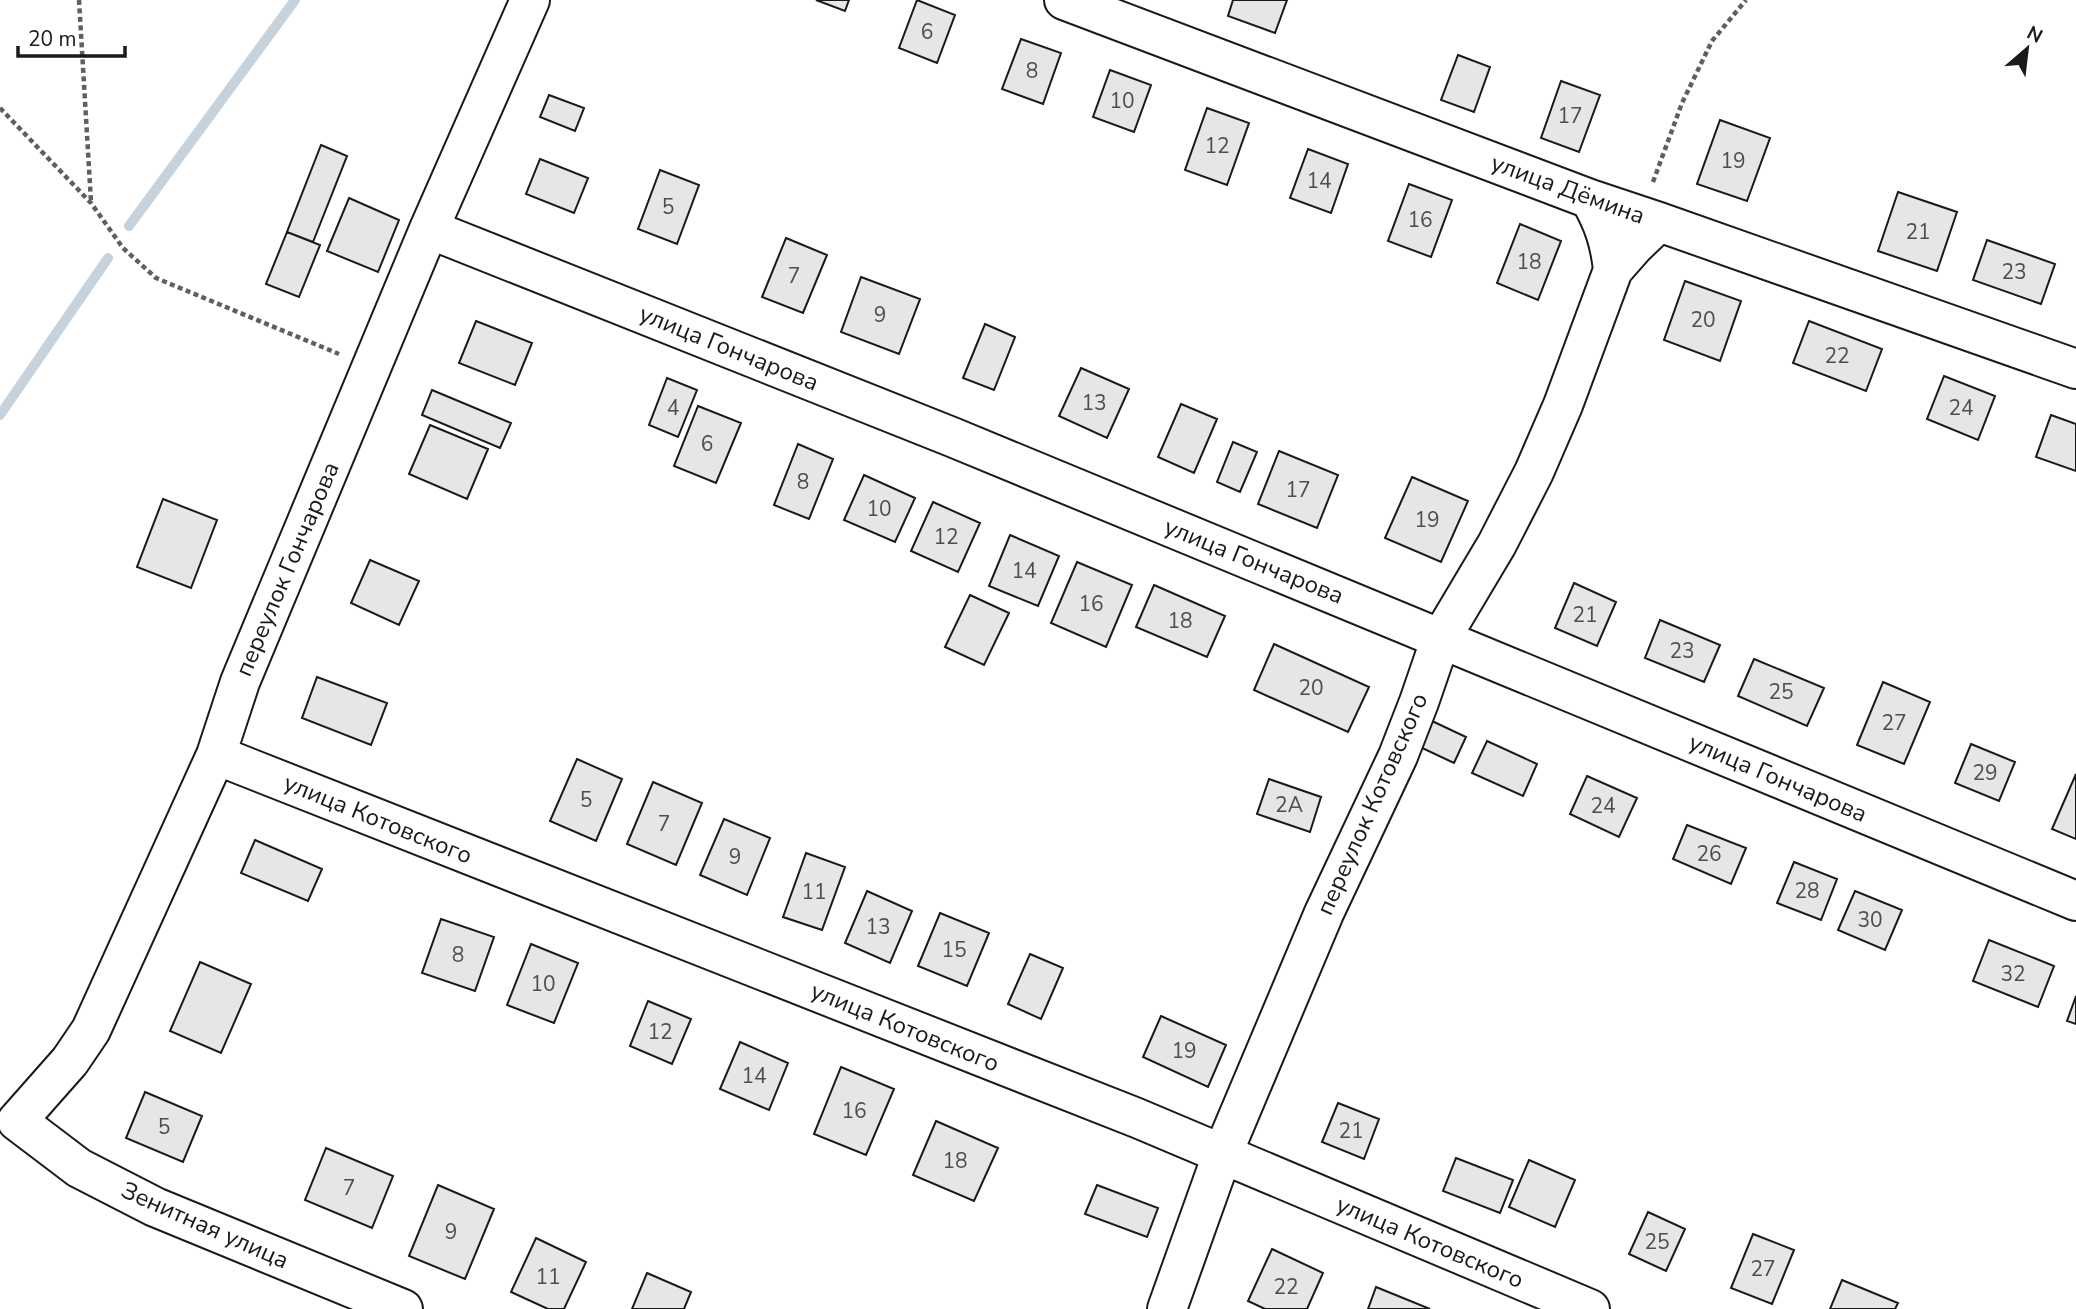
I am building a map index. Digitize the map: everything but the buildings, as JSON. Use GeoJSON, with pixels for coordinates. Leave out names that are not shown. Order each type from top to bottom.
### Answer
{"type":"FeatureCollection","features":[{"type":"Feature","properties":{"kind":"street","name":"переулок Гончарова"},"geometry":{"type":"LineString","coordinates":[[8,1123],[70,1061],[91,1030],[216,755],[240,681],[429,229],[530,0]]}},
{"type":"Feature","properties":{"kind":"street","name":"улица Дёмина"},"geometry":{"type":"LineString","coordinates":[[1063,0],[1590,199],[2076,369]]}},
{"type":"Feature","properties":{"kind":"street"},"geometry":{"type":"LineString","coordinates":[[1590,199],[1611,245],[1613,270]]}},
{"type":"Feature","properties":{"kind":"street"},"geometry":{"type":"LineString","coordinates":[[1613,270],[1650,219]]}},
{"type":"Feature","properties":{"kind":"street","name":"улица Гончарова"},"geometry":{"type":"LineString","coordinates":[[429,229],[952,437],[2076,901]]}},
{"type":"Feature","properties":{"kind":"street","name":"переулок Котовского"},"geometry":{"type":"LineString","coordinates":[[1167,1309],[1222,1155],[1324,913],[1398,756],[1441,638],[1497,544],[1534,472],[1563,405],[1613,270]]}},
{"type":"Feature","properties":{"kind":"street","name":"улица Котовского"},"geometry":{"type":"LineString","coordinates":[[216,755],[1111,1108],[1591,1309]]}},
{"type":"Feature","properties":{"kind":"street","name":"Зенитная улица"},"geometry":{"type":"LineString","coordinates":[[8,1123],[79,1168],[155,1207],[403,1309]]}},
{"type":"Feature","properties":{"kind":"path"},"geometry":{"type":"LineString","coordinates":[[79,0],[91,203]]}},
{"type":"Feature","properties":{"kind":"path"},"geometry":{"type":"LineString","coordinates":[[1650,219],[1682,103],[1712,41],[1746,0]]}},
{"type":"Feature","properties":{"kind":"path"},"geometry":{"type":"LineString","coordinates":[[0,108],[91,203],[123,248],[156,278],[371,367]]}},
{"type":"Feature","properties":{"kind":"waterway"},"geometry":{"type":"LineString","coordinates":[[129,226],[295,0]]}},
{"type":"Feature","properties":{"kind":"waterway"},"geometry":{"type":"LineString","coordinates":[[0,415],[108,258]]}}]}
